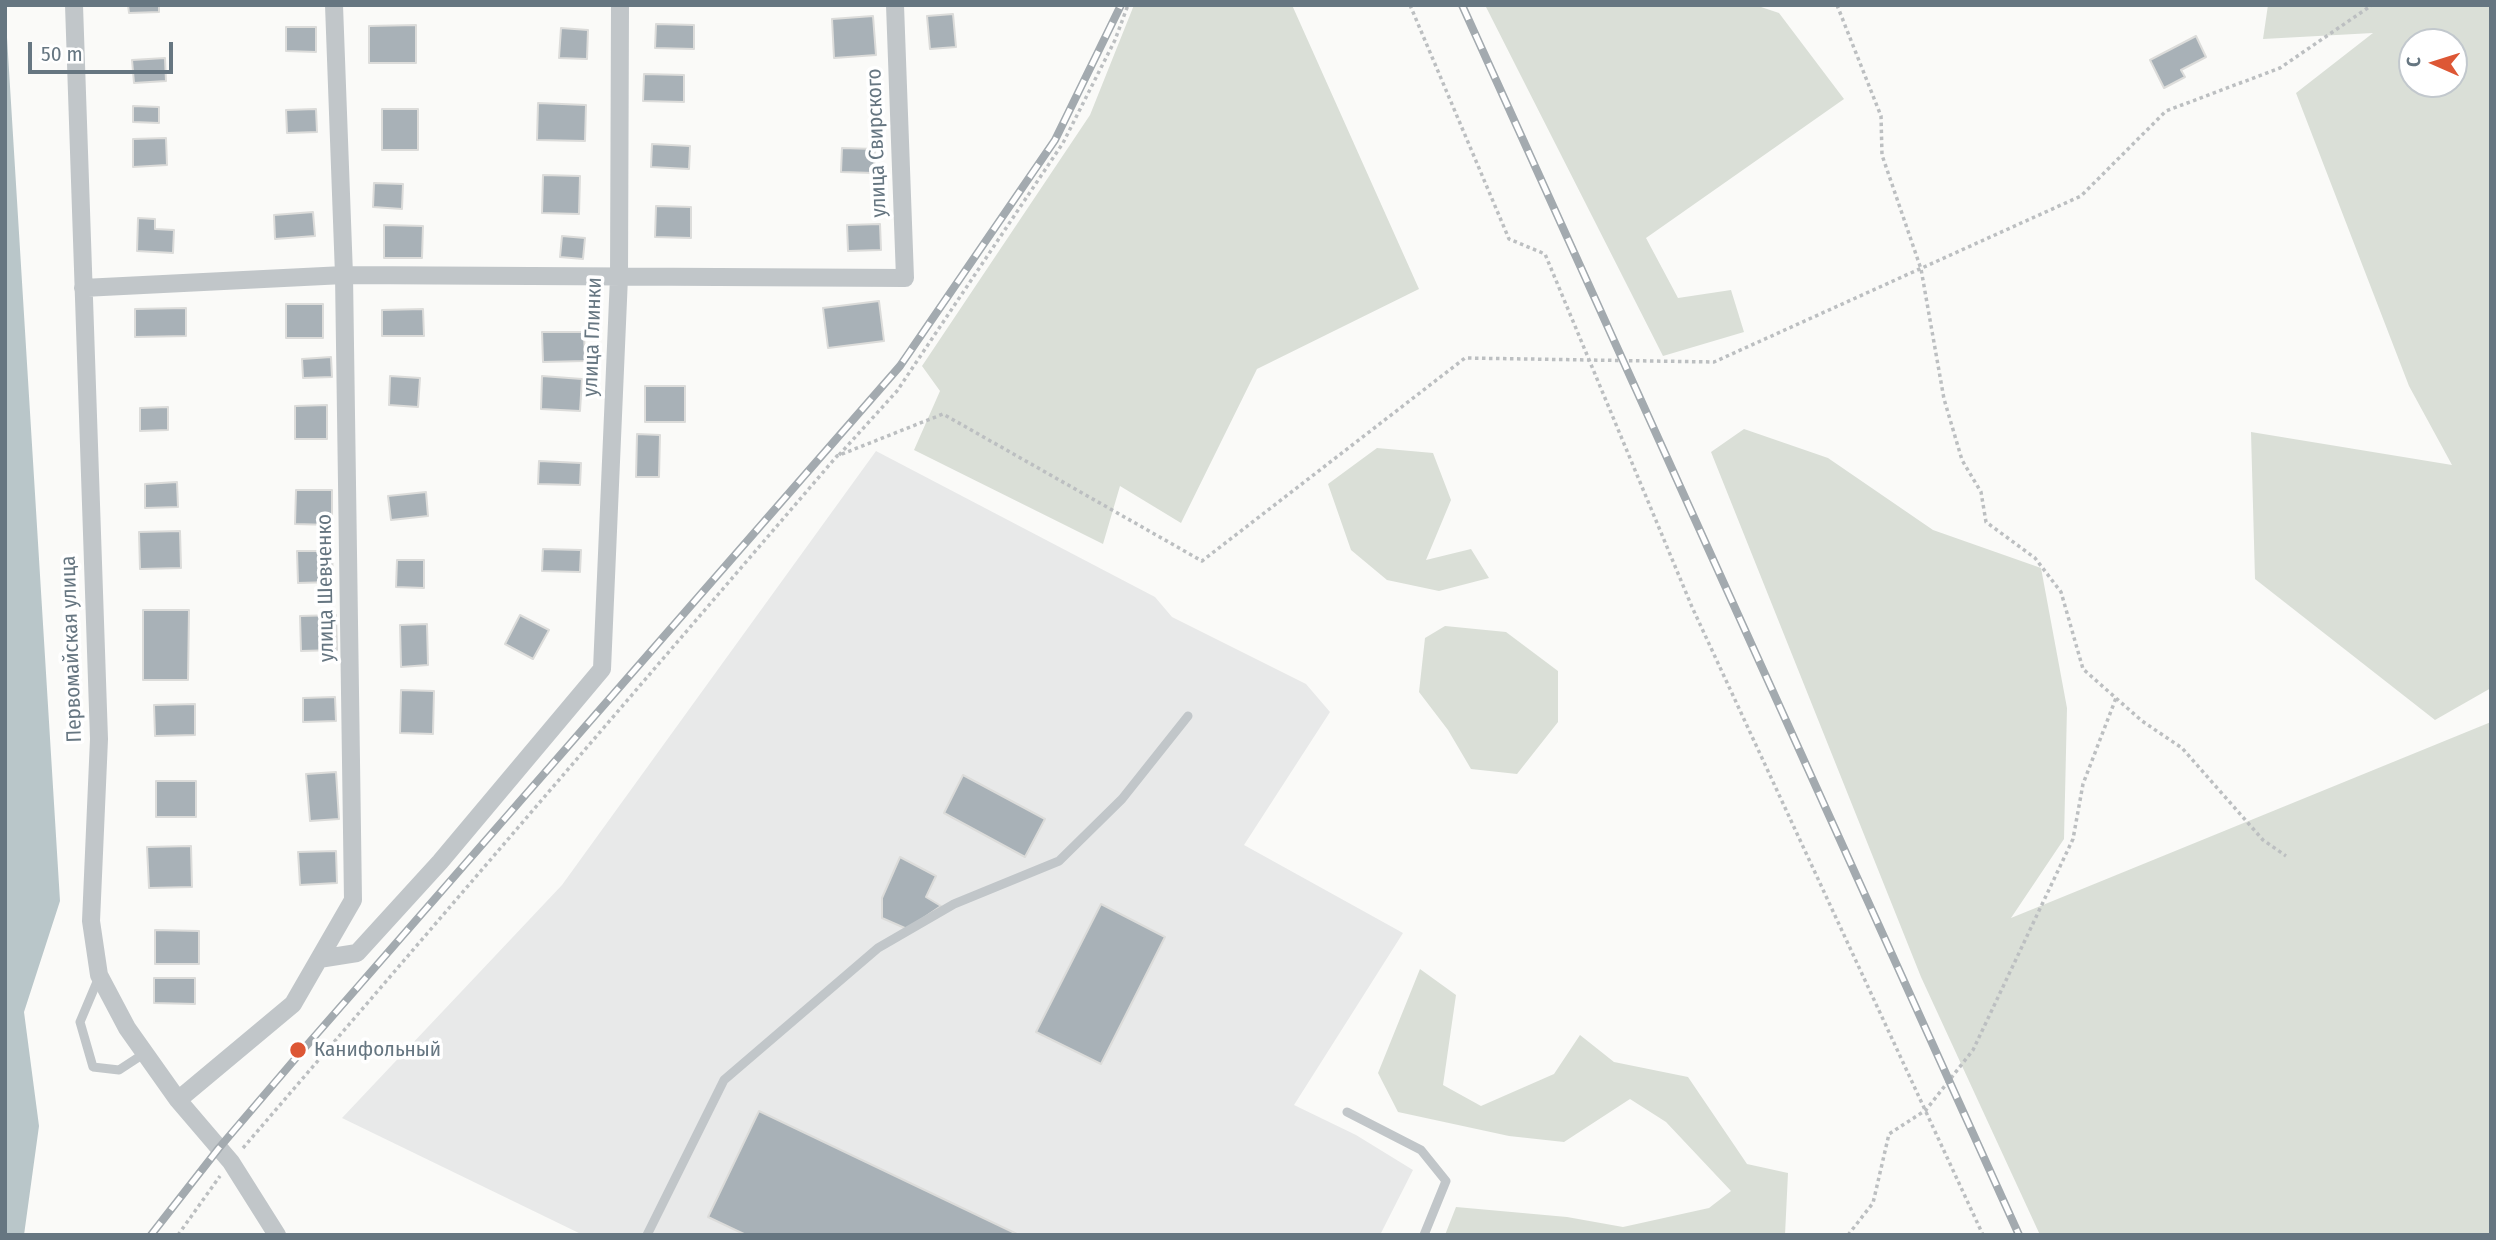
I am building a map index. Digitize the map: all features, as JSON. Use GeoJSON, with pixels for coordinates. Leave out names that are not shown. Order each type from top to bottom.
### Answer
{"type":"FeatureCollection","features":[{"type":"Feature","properties":{"kind":"street","name":"Первомайская улица"},"geometry":{"type":"LineString","coordinates":[[74,5],[99,739],[91,921],[99,975],[127,1028],[178,1100],[231,1162],[277,1235]]}},
{"type":"Feature","properties":{"kind":"street","name":"улица Шевченко"},"geometry":{"type":"LineString","coordinates":[[178,1100],[293,1004],[353,900],[344,275],[334,5]]}},
{"type":"Feature","properties":{"kind":"street","name":"улица Глинки"},"geometry":{"type":"LineString","coordinates":[[319,959],[356,953],[440,862],[602,669],[619,277],[620,5]]}},
{"type":"Feature","properties":{"kind":"street","name":"улица Свирского"},"geometry":{"type":"LineString","coordinates":[[619,277],[905,278],[895,5]]}},
{"type":"Feature","properties":{"kind":"street"},"geometry":{"type":"LineString","coordinates":[[83,288],[344,275],[619,277]]}},
{"type":"Feature","properties":{"kind":"lane"},"geometry":{"type":"LineString","coordinates":[[647,1235],[724,1080],[878,948],[954,904],[1059,861],[1122,799],[1188,716]]}},
{"type":"Feature","properties":{"kind":"lane"},"geometry":{"type":"LineString","coordinates":[[99,975],[80,1021],[93,1067],[119,1070],[145,1053]]}},
{"type":"Feature","properties":{"kind":"lane"},"geometry":{"type":"LineString","coordinates":[[1347,1112],[1422,1150],[1446,1181],[1423,1235]]}},
{"type":"Feature","properties":{"kind":"path"},"geometry":{"type":"LineString","coordinates":[[178,1235],[231,1162],[837,456],[897,391],[1063,143],[1115,40],[1128,5]]}},
{"type":"Feature","properties":{"kind":"path"},"geometry":{"type":"LineString","coordinates":[[1410,5],[1509,239],[1545,254],[1692,607],[1983,1235]]}},
{"type":"Feature","properties":{"kind":"path"},"geometry":{"type":"LineString","coordinates":[[1837,5],[1881,116],[1882,155],[1921,269],[1944,399],[1962,460],[1981,492],[1986,522],[2035,558],[2061,592],[2083,668],[2142,721],[2182,748],[2263,840],[2286,856]]}},
{"type":"Feature","properties":{"kind":"path"},"geometry":{"type":"LineString","coordinates":[[837,456],[943,414],[1202,561],[1465,358],[1714,362],[2081,196],[2166,111],[2280,68],[2372,5]]}},
{"type":"Feature","properties":{"kind":"path"},"geometry":{"type":"LineString","coordinates":[[1847,1235],[1873,1203],[1889,1134],[1926,1110],[1973,1050],[2073,839],[2083,784],[2116,698]]}},
{"type":"Feature","properties":{"kind":"shaded area"},"geometry":{"type":"Polygon","coordinates":[[[5,5],[60,901],[24,1012],[39,1126],[24,1235],[5,1235],[5,5]]]}},
{"type":"Feature","properties":{"kind":"shaded area"},"geometry":{"type":"Polygon","coordinates":[[[1134,5],[1292,5],[1419,289],[1257,369],[1181,523],[1120,486],[1103,544],[914,450],[940,391],[922,366],[1090,115],[1134,5]]]}},
{"type":"Feature","properties":{"kind":"shaded area"},"geometry":{"type":"Polygon","coordinates":[[[1485,5],[1755,5],[1779,13],[1844,99],[1646,238],[1678,298],[1731,290],[1744,332],[1663,356],[1485,5]]]}},
{"type":"Feature","properties":{"kind":"shaded area"},"geometry":{"type":"Polygon","coordinates":[[[2268,5],[2491,5],[2491,688],[2435,720],[2255,579],[2251,432],[2452,465],[2409,386],[2296,93],[2373,33],[2263,39],[2268,5]]]}},
{"type":"Feature","properties":{"kind":"shaded area"},"geometry":{"type":"Polygon","coordinates":[[[1744,429],[1828,458],[1933,530],[2041,568],[2067,708],[2064,839],[2011,918],[2491,722],[2491,1235],[2040,1235],[1921,977],[1711,452],[1744,429]]]}},
{"type":"Feature","properties":{"kind":"shaded area"},"geometry":{"type":"Polygon","coordinates":[[[1377,448],[1433,453],[1451,500],[1426,560],[1471,549],[1489,578],[1439,591],[1387,580],[1351,550],[1328,484],[1377,448]]]}},
{"type":"Feature","properties":{"kind":"shaded area"},"geometry":{"type":"Polygon","coordinates":[[[876,451],[1155,597],[1172,617],[1306,684],[1330,712],[1244,845],[1403,933],[1294,1105],[1356,1135],[1413,1170],[1380,1235],[583,1235],[342,1118],[562,885],[876,451]]]}},
{"type":"Feature","properties":{"kind":"shaded area"},"geometry":{"type":"Polygon","coordinates":[[[1445,626],[1506,632],[1558,671],[1558,722],[1517,774],[1471,769],[1448,730],[1419,692],[1425,638],[1445,626]]]}},
{"type":"Feature","properties":{"kind":"shaded area"},"geometry":{"type":"Polygon","coordinates":[[[1420,969],[1456,995],[1443,1085],[1481,1106],[1554,1074],[1580,1035],[1614,1062],[1688,1077],[1747,1164],[1788,1173],[1785,1235],[1445,1235],[1456,1207],[1567,1217],[1623,1227],[1709,1208],[1731,1191],[1666,1122],[1630,1099],[1564,1142],[1509,1136],[1398,1112],[1378,1073],[1420,969]]]}},
{"type":"Feature","properties":{"kind":"building"},"geometry":{"type":"Polygon","coordinates":[[[128,5],[159,5],[159,12],[129,13],[128,5]]]}},
{"type":"Feature","properties":{"kind":"building"},"geometry":{"type":"Polygon","coordinates":[[[953,14],[956,47],[930,49],[927,16],[953,14]]]}},
{"type":"Feature","properties":{"kind":"building"},"geometry":{"type":"Polygon","coordinates":[[[873,16],[876,55],[834,58],[832,19],[873,16]]]}},
{"type":"Feature","properties":{"kind":"building"},"geometry":{"type":"Polygon","coordinates":[[[656,24],[694,25],[694,49],[655,48],[656,24]]]}},
{"type":"Feature","properties":{"kind":"building"},"geometry":{"type":"Polygon","coordinates":[[[416,25],[416,63],[369,63],[369,26],[416,25]]]}},
{"type":"Feature","properties":{"kind":"building"},"geometry":{"type":"Polygon","coordinates":[[[286,27],[316,27],[316,52],[286,51],[286,27]]]}},
{"type":"Feature","properties":{"kind":"building"},"geometry":{"type":"Polygon","coordinates":[[[561,28],[588,30],[587,59],[559,58],[561,28]]]}},
{"type":"Feature","properties":{"kind":"building"},"geometry":{"type":"Polygon","coordinates":[[[2196,36],[2206,57],[2181,70],[2185,77],[2164,88],[2150,60],[2196,36]]]}},
{"type":"Feature","properties":{"kind":"building"},"geometry":{"type":"Polygon","coordinates":[[[165,58],[166,81],[134,83],[132,60],[165,58]]]}},
{"type":"Feature","properties":{"kind":"building"},"geometry":{"type":"Polygon","coordinates":[[[644,74],[684,75],[684,102],[643,101],[644,74]]]}},
{"type":"Feature","properties":{"kind":"building"},"geometry":{"type":"Polygon","coordinates":[[[538,103],[586,105],[585,141],[537,140],[538,103]]]}},
{"type":"Feature","properties":{"kind":"building"},"geometry":{"type":"Polygon","coordinates":[[[133,106],[159,107],[159,123],[133,122],[133,106]]]}},
{"type":"Feature","properties":{"kind":"building"},"geometry":{"type":"Polygon","coordinates":[[[316,109],[317,132],[287,133],[286,110],[316,109]]]}},
{"type":"Feature","properties":{"kind":"building"},"geometry":{"type":"Polygon","coordinates":[[[382,109],[418,109],[418,150],[382,150],[382,109]]]}},
{"type":"Feature","properties":{"kind":"building"},"geometry":{"type":"Polygon","coordinates":[[[166,138],[167,165],[133,167],[133,139],[166,138]]]}},
{"type":"Feature","properties":{"kind":"building"},"geometry":{"type":"Polygon","coordinates":[[[652,144],[690,146],[689,169],[651,167],[652,144]]]}},
{"type":"Feature","properties":{"kind":"building"},"geometry":{"type":"Polygon","coordinates":[[[842,148],[875,149],[874,173],[841,172],[842,148]]]}},
{"type":"Feature","properties":{"kind":"building"},"geometry":{"type":"Polygon","coordinates":[[[543,175],[580,176],[579,214],[542,213],[543,175]]]}},
{"type":"Feature","properties":{"kind":"building"},"geometry":{"type":"Polygon","coordinates":[[[374,183],[403,184],[402,209],[373,207],[374,183]]]}},
{"type":"Feature","properties":{"kind":"building"},"geometry":{"type":"Polygon","coordinates":[[[656,206],[691,207],[691,238],[655,237],[656,206]]]}},
{"type":"Feature","properties":{"kind":"building"},"geometry":{"type":"Polygon","coordinates":[[[313,212],[315,236],[275,239],[274,215],[313,212]]]}},
{"type":"Feature","properties":{"kind":"building"},"geometry":{"type":"Polygon","coordinates":[[[138,218],[155,219],[155,229],[174,230],[173,253],[137,251],[138,218]]]}},
{"type":"Feature","properties":{"kind":"building"},"geometry":{"type":"Polygon","coordinates":[[[880,224],[881,250],[848,251],[847,225],[880,224]]]}},
{"type":"Feature","properties":{"kind":"building"},"geometry":{"type":"Polygon","coordinates":[[[384,225],[423,226],[422,258],[384,258],[384,225]]]}},
{"type":"Feature","properties":{"kind":"building"},"geometry":{"type":"Polygon","coordinates":[[[562,236],[585,238],[583,259],[560,257],[562,236]]]}},
{"type":"Feature","properties":{"kind":"building"},"geometry":{"type":"Polygon","coordinates":[[[879,301],[884,341],[828,348],[823,308],[879,301]]]}},
{"type":"Feature","properties":{"kind":"building"},"geometry":{"type":"Polygon","coordinates":[[[286,304],[323,304],[323,338],[286,338],[286,304]]]}},
{"type":"Feature","properties":{"kind":"building"},"geometry":{"type":"Polygon","coordinates":[[[186,308],[186,336],[135,337],[135,309],[186,308]]]}},
{"type":"Feature","properties":{"kind":"building"},"geometry":{"type":"Polygon","coordinates":[[[423,309],[424,336],[382,336],[382,310],[423,309]]]}},
{"type":"Feature","properties":{"kind":"building"},"geometry":{"type":"Polygon","coordinates":[[[542,332],[584,332],[585,361],[543,362],[542,332]]]}},
{"type":"Feature","properties":{"kind":"building"},"geometry":{"type":"Polygon","coordinates":[[[331,357],[332,377],[303,378],[302,359],[331,357]]]}},
{"type":"Feature","properties":{"kind":"building"},"geometry":{"type":"Polygon","coordinates":[[[390,376],[420,378],[418,407],[389,405],[390,376]]]}},
{"type":"Feature","properties":{"kind":"building"},"geometry":{"type":"Polygon","coordinates":[[[542,376],[582,379],[580,411],[541,409],[542,376]]]}},
{"type":"Feature","properties":{"kind":"building"},"geometry":{"type":"Polygon","coordinates":[[[645,386],[685,386],[685,422],[645,422],[645,386]]]}},
{"type":"Feature","properties":{"kind":"building"},"geometry":{"type":"Polygon","coordinates":[[[327,405],[327,439],[295,439],[295,406],[327,405]]]}},
{"type":"Feature","properties":{"kind":"building"},"geometry":{"type":"Polygon","coordinates":[[[168,407],[168,430],[140,431],[140,408],[168,407]]]}},
{"type":"Feature","properties":{"kind":"building"},"geometry":{"type":"Polygon","coordinates":[[[637,434],[660,435],[659,477],[636,477],[637,434]]]}},
{"type":"Feature","properties":{"kind":"building"},"geometry":{"type":"Polygon","coordinates":[[[539,461],[581,463],[580,485],[538,484],[539,461]]]}},
{"type":"Feature","properties":{"kind":"building"},"geometry":{"type":"Polygon","coordinates":[[[177,482],[178,507],[145,508],[145,484],[177,482]]]}},
{"type":"Feature","properties":{"kind":"building"},"geometry":{"type":"Polygon","coordinates":[[[296,490],[332,490],[332,525],[295,524],[296,490]]]}},
{"type":"Feature","properties":{"kind":"building"},"geometry":{"type":"Polygon","coordinates":[[[426,492],[428,516],[391,520],[388,496],[426,492]]]}},
{"type":"Feature","properties":{"kind":"building"},"geometry":{"type":"Polygon","coordinates":[[[180,531],[181,568],[140,569],[139,532],[180,531]]]}},
{"type":"Feature","properties":{"kind":"building"},"geometry":{"type":"Polygon","coordinates":[[[543,549],[581,550],[580,572],[542,571],[543,549]]]}},
{"type":"Feature","properties":{"kind":"building"},"geometry":{"type":"Polygon","coordinates":[[[297,551],[332,551],[333,582],[298,583],[297,551]]]}},
{"type":"Feature","properties":{"kind":"building"},"geometry":{"type":"Polygon","coordinates":[[[397,560],[424,560],[424,588],[396,587],[397,560]]]}},
{"type":"Feature","properties":{"kind":"building"},"geometry":{"type":"Polygon","coordinates":[[[143,610],[189,610],[188,680],[143,680],[143,610]]]}},
{"type":"Feature","properties":{"kind":"building"},"geometry":{"type":"Polygon","coordinates":[[[336,615],[337,650],[301,651],[300,616],[336,615]]]}},
{"type":"Feature","properties":{"kind":"building"},"geometry":{"type":"Polygon","coordinates":[[[520,615],[549,630],[533,659],[505,644],[520,615]]]}},
{"type":"Feature","properties":{"kind":"building"},"geometry":{"type":"Polygon","coordinates":[[[427,624],[428,665],[401,667],[400,625],[427,624]]]}},
{"type":"Feature","properties":{"kind":"building"},"geometry":{"type":"Polygon","coordinates":[[[401,690],[434,691],[433,734],[400,733],[401,690]]]}},
{"type":"Feature","properties":{"kind":"building"},"geometry":{"type":"Polygon","coordinates":[[[335,697],[336,721],[303,722],[303,698],[335,697]]]}},
{"type":"Feature","properties":{"kind":"building"},"geometry":{"type":"Polygon","coordinates":[[[195,704],[195,735],[155,736],[154,705],[195,704]]]}},
{"type":"Feature","properties":{"kind":"building"},"geometry":{"type":"Polygon","coordinates":[[[336,772],[339,819],[310,821],[306,774],[336,772]]]}},
{"type":"Feature","properties":{"kind":"building"},"geometry":{"type":"Polygon","coordinates":[[[963,775],[1045,819],[1025,857],[944,813],[963,775]]]}},
{"type":"Feature","properties":{"kind":"building"},"geometry":{"type":"Polygon","coordinates":[[[156,781],[196,781],[196,817],[156,817],[156,781]]]}},
{"type":"Feature","properties":{"kind":"building"},"geometry":{"type":"Polygon","coordinates":[[[191,846],[192,887],[149,888],[147,847],[191,846]]]}},
{"type":"Feature","properties":{"kind":"building"},"geometry":{"type":"Polygon","coordinates":[[[336,851],[337,883],[300,885],[298,852],[336,851]]]}},
{"type":"Feature","properties":{"kind":"building"},"geometry":{"type":"Polygon","coordinates":[[[900,857],[936,876],[926,897],[941,906],[907,929],[882,918],[882,898],[900,857]]]}},
{"type":"Feature","properties":{"kind":"building"},"geometry":{"type":"Polygon","coordinates":[[[1101,904],[1165,937],[1101,1064],[1036,1032],[1101,904]]]}},
{"type":"Feature","properties":{"kind":"building"},"geometry":{"type":"Polygon","coordinates":[[[155,930],[199,931],[199,964],[155,964],[155,930]]]}},
{"type":"Feature","properties":{"kind":"building"},"geometry":{"type":"Polygon","coordinates":[[[154,978],[195,978],[195,1004],[154,1003],[154,978]]]}},
{"type":"Feature","properties":{"kind":"building"},"geometry":{"type":"Polygon","coordinates":[[[759,1111],[1019,1235],[746,1235],[708,1217],[759,1111]]]}},
{"type":"Feature","properties":{"kind":"railway"},"geometry":{"type":"LineString","coordinates":[[151,1235],[219,1148],[301,1052],[900,366],[1055,140],[1121,5]]}},
{"type":"Feature","properties":{"kind":"railway"},"geometry":{"type":"LineString","coordinates":[[1462,5],[2019,1235]]}},
{"type":"Feature","properties":{"kind":"place","name":"Канифольный"},"geometry":{"type":"Point","coordinates":[298,1050]}}]}
